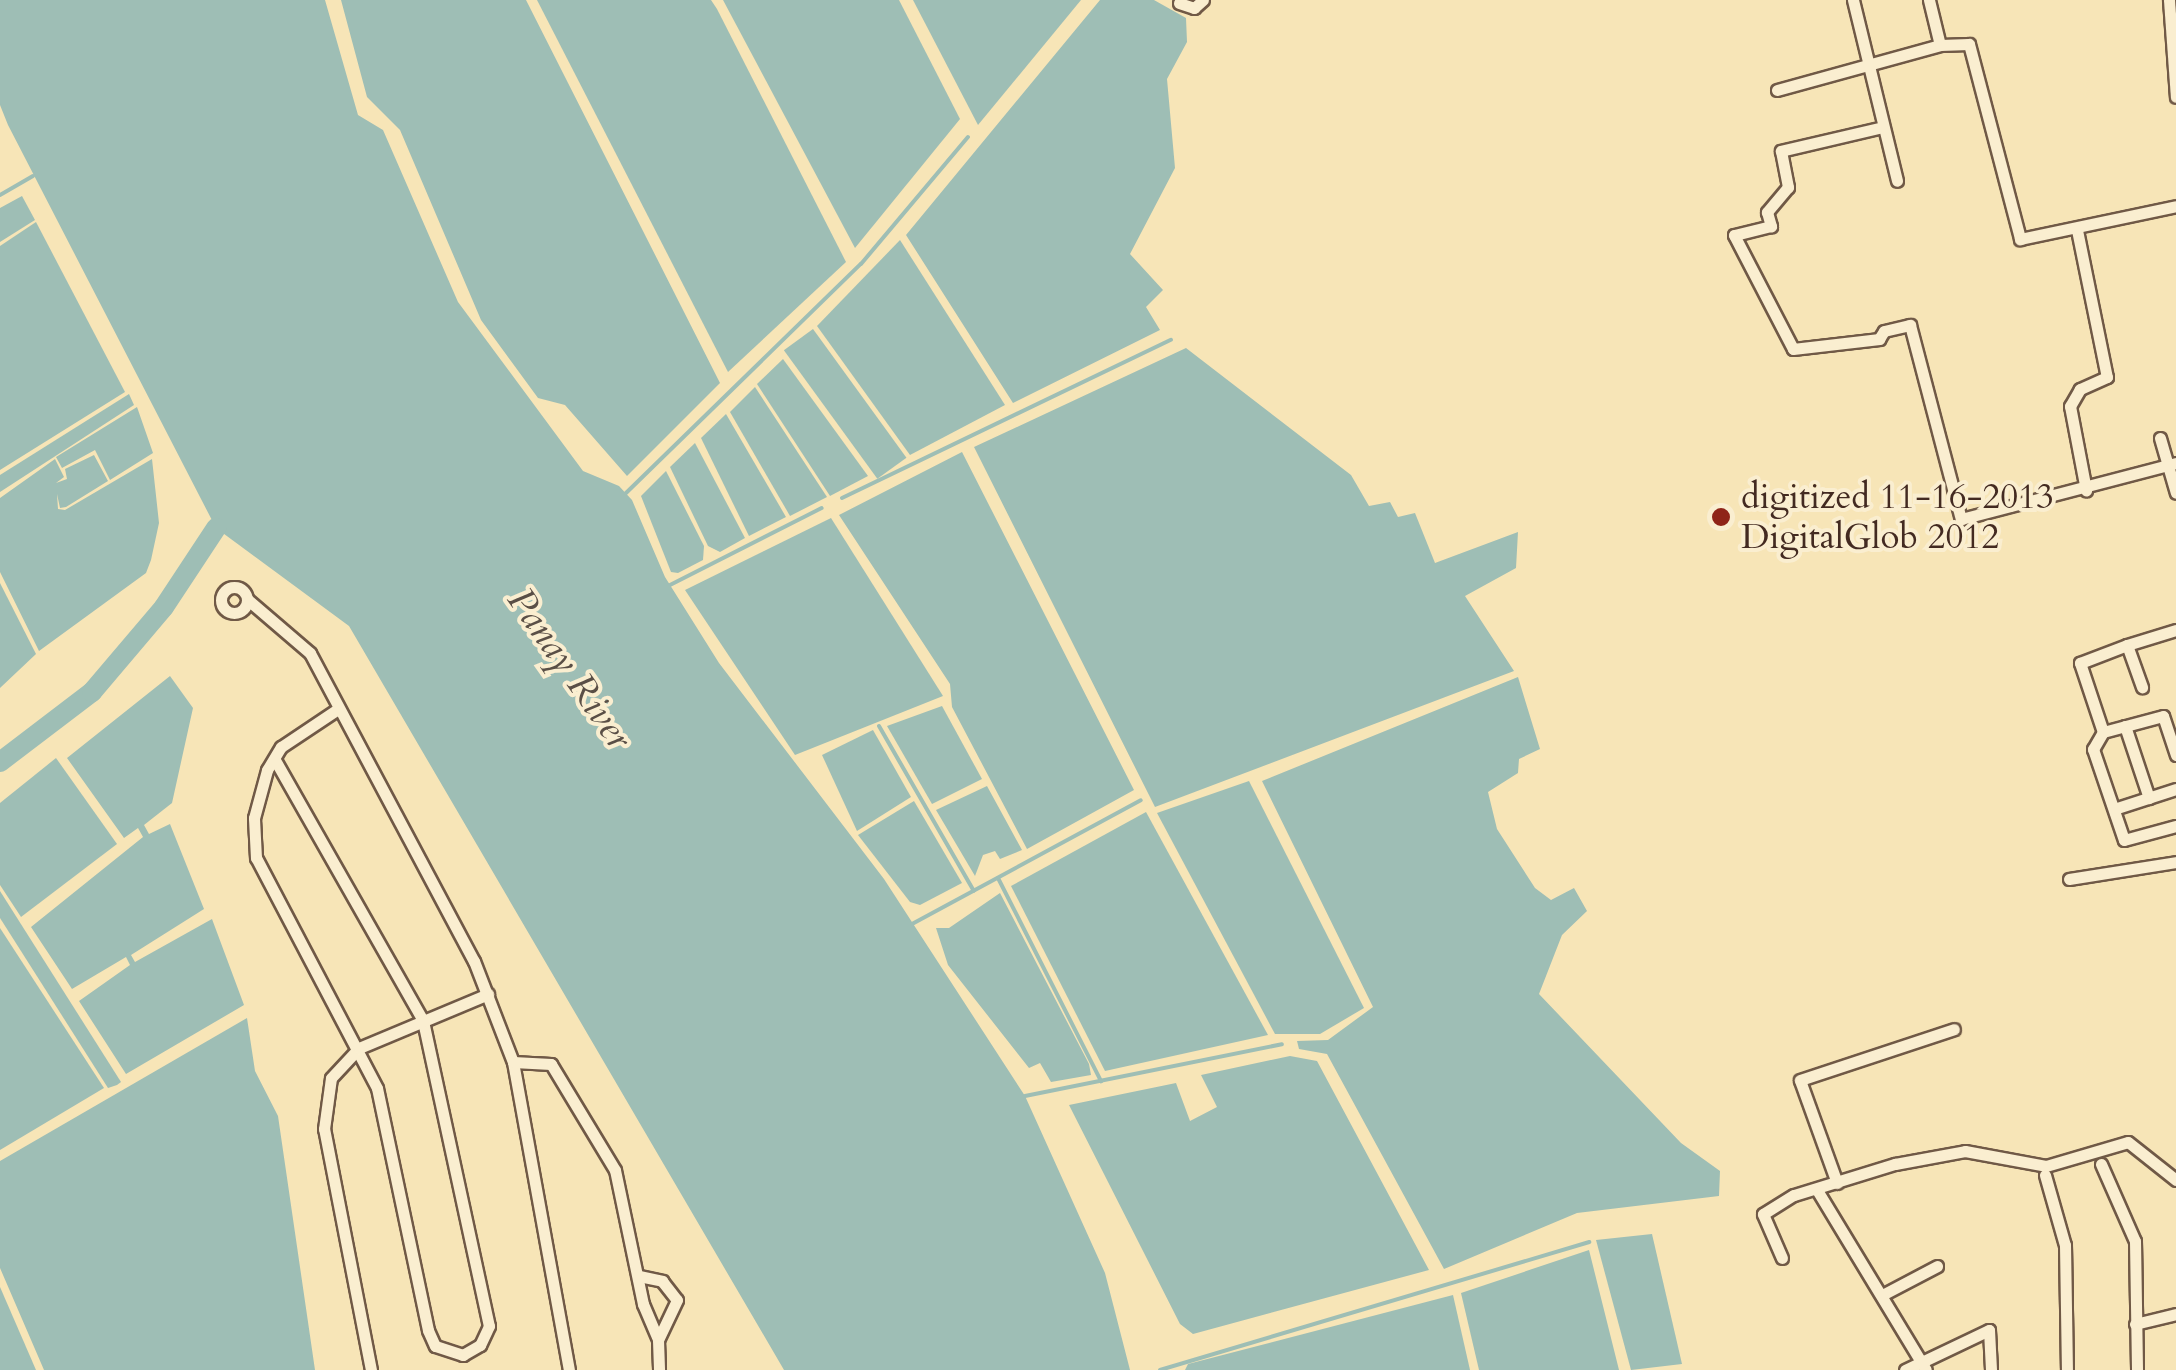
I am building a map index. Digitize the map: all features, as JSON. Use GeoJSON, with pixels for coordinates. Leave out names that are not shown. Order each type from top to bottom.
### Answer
{"type":"FeatureCollection","features":[{"type":"Feature","properties":{"kind":"street"},"geometry":{"type":"LineString","coordinates":[[1179,3],[1194,8],[1203,0]]}},
{"type":"Feature","properties":{"kind":"street"},"geometry":{"type":"LineString","coordinates":[[1852,0],[1898,181]]}},
{"type":"Feature","properties":{"kind":"street"},"geometry":{"type":"LineString","coordinates":[[1929,0],[1940,46]]}},
{"type":"Feature","properties":{"kind":"street"},"geometry":{"type":"LineString","coordinates":[[2169,0],[2176,98]]}},
{"type":"Feature","properties":{"kind":"street"},"geometry":{"type":"LineString","coordinates":[[1776,90],[1940,46],[1969,44],[1975,54],[2020,239],[2176,206]]}},
{"type":"Feature","properties":{"kind":"street"},"geometry":{"type":"LineString","coordinates":[[1883,127],[1781,150],[1788,187],[1767,212],[1771,226],[1734,236],[1793,349],[1879,339],[1884,331],[1910,325],[1961,519],[2086,490],[2172,464]]}},
{"type":"Feature","properties":{"kind":"street"},"geometry":{"type":"LineString","coordinates":[[2077,230],[2107,377],[2080,388],[2070,406],[2086,490]]}},
{"type":"Feature","properties":{"kind":"street"},"geometry":{"type":"LineString","coordinates":[[2160,438],[2172,464],[2176,494]]}},
{"type":"Feature","properties":{"kind":"street"},"geometry":{"type":"LineString","coordinates":[[247,599],[310,653],[335,711],[444,898],[488,994],[513,1062],[569,1370]]}},
{"type":"Feature","properties":{"kind":"street"},"geometry":{"type":"LineString","coordinates":[[2103,732],[2080,663],[2176,630]]}},
{"type":"Feature","properties":{"kind":"street"},"geometry":{"type":"LineString","coordinates":[[2127,645],[2142,687]]}},
{"type":"Feature","properties":{"kind":"street"},"geometry":{"type":"LineString","coordinates":[[275,760],[344,871],[423,1021],[489,1326],[480,1346],[462,1355],[435,1346],[428,1330],[385,1117],[359,1048],[256,858],[254,818],[275,760],[299,732],[335,711]]}},
{"type":"Feature","properties":{"kind":"street"},"geometry":{"type":"LineString","coordinates":[[2176,755],[2163,716],[2103,732],[2094,748],[2124,840],[2176,826]]}},
{"type":"Feature","properties":{"kind":"street"},"geometry":{"type":"LineString","coordinates":[[2125,726],[2149,798]]}},
{"type":"Feature","properties":{"kind":"street"},"geometry":{"type":"LineString","coordinates":[[2114,809],[2176,789]]}},
{"type":"Feature","properties":{"kind":"street"},"geometry":{"type":"LineString","coordinates":[[2070,880],[2176,862]]}},
{"type":"Feature","properties":{"kind":"street"},"geometry":{"type":"LineString","coordinates":[[371,1370],[324,1129],[331,1078],[359,1048],[488,994]]}},
{"type":"Feature","properties":{"kind":"street"},"geometry":{"type":"LineString","coordinates":[[1837,1183],[1800,1080],[1954,1029]]}},
{"type":"Feature","properties":{"kind":"street"},"geometry":{"type":"LineString","coordinates":[[513,1062],[552,1064],[606,1154],[658,1340],[659,1370]]}},
{"type":"Feature","properties":{"kind":"street"},"geometry":{"type":"LineString","coordinates":[[1782,1258],[1763,1214],[1837,1183],[1965,1151],[2046,1166],[2128,1142],[2176,1180]]}},
{"type":"Feature","properties":{"kind":"street"},"geometry":{"type":"LineString","coordinates":[[2101,1164],[2135,1241],[2137,1370]]}},
{"type":"Feature","properties":{"kind":"street"},"geometry":{"type":"LineString","coordinates":[[2045,1175],[2065,1245],[2068,1370]]}},
{"type":"Feature","properties":{"kind":"street"},"geometry":{"type":"LineString","coordinates":[[1817,1190],[1924,1365]]}},
{"type":"Feature","properties":{"kind":"street"},"geometry":{"type":"LineString","coordinates":[[1884,1294],[1937,1266]]}},
{"type":"Feature","properties":{"kind":"street"},"geometry":{"type":"LineString","coordinates":[[639,1276],[662,1281],[677,1300],[658,1340]]}},
{"type":"Feature","properties":{"kind":"street"},"geometry":{"type":"LineString","coordinates":[[2135,1324],[2176,1314]]}},
{"type":"Feature","properties":{"kind":"street"},"geometry":{"type":"LineString","coordinates":[[1905,1370],[1924,1365],[1989,1330],[1992,1370]]}},
{"type":"Feature","properties":{"kind":"street"},"geometry":{"type":"LineString","coordinates":[[462,1355],[465,1370]]}},
{"type":"Feature","properties":{"kind":"water","name":"Panay River"},"geometry":{"type":"Polygon","coordinates":[[[0,0],[325,0],[358,115],[383,130],[458,302],[583,471],[619,486],[632,500],[665,577],[719,663],[884,879],[1025,1096],[1105,1273],[1130,1370],[784,1370],[349,626],[216,528],[8,125],[0,105],[0,0]]]}},
{"type":"Feature","properties":{"kind":"water"},"geometry":{"type":"Polygon","coordinates":[[[341,0],[526,0],[720,383],[627,476],[565,405],[538,398],[481,320],[400,130],[367,97],[341,0]]]}},
{"type":"Feature","properties":{"kind":"water"},"geometry":{"type":"Polygon","coordinates":[[[537,0],[711,0],[717,9],[846,262],[728,372],[537,0]]]}},
{"type":"Feature","properties":{"kind":"water"},"geometry":{"type":"Polygon","coordinates":[[[723,0],[899,0],[960,119],[855,248],[723,0]]]}},
{"type":"Feature","properties":{"kind":"water"},"geometry":{"type":"Polygon","coordinates":[[[913,0],[1081,0],[978,125],[913,0]]]}},
{"type":"Feature","properties":{"kind":"water"},"geometry":{"type":"Polygon","coordinates":[[[1100,0],[1154,0],[1186,18],[1187,42],[1167,79],[1175,168],[1130,254],[1163,290],[1146,307],[1160,330],[1013,403],[906,235],[1100,0]]]}},
{"type":"Feature","properties":{"kind":"water"},"geometry":{"type":"Polygon","coordinates":[[[22,196],[35,220],[0,242],[0,208],[22,196]]]}},
{"type":"Feature","properties":{"kind":"water"},"geometry":{"type":"Polygon","coordinates":[[[36,222],[125,392],[0,470],[0,246],[36,222]]]}},
{"type":"Feature","properties":{"kind":"water"},"geometry":{"type":"Polygon","coordinates":[[[900,240],[1005,405],[910,455],[817,326],[900,240]]]}},
{"type":"Feature","properties":{"kind":"water"},"geometry":{"type":"Polygon","coordinates":[[[813,329],[906,458],[877,479],[784,350],[813,329]]]}},
{"type":"Feature","properties":{"kind":"water"},"geometry":{"type":"Polygon","coordinates":[[[1186,348],[1351,475],[1369,506],[1390,502],[1398,517],[1415,513],[1435,563],[1518,532],[1516,568],[1465,596],[1514,671],[1155,807],[974,447],[1186,348]]]}},
{"type":"Feature","properties":{"kind":"water"},"geometry":{"type":"Polygon","coordinates":[[[783,359],[868,476],[830,496],[757,384],[783,359]]]}},
{"type":"Feature","properties":{"kind":"water"},"geometry":{"type":"Polygon","coordinates":[[[755,387],[827,497],[790,516],[730,412],[755,387]]]}},
{"type":"Feature","properties":{"kind":"water"},"geometry":{"type":"Polygon","coordinates":[[[129,394],[134,405],[0,492],[0,475],[129,394]]]}},
{"type":"Feature","properties":{"kind":"water"},"geometry":{"type":"Polygon","coordinates":[[[137,407],[153,453],[110,480],[95,450],[62,468],[56,457],[137,407]]]}},
{"type":"Feature","properties":{"kind":"water"},"geometry":{"type":"Polygon","coordinates":[[[726,414],[786,517],[749,536],[701,438],[726,414]]]}},
{"type":"Feature","properties":{"kind":"water"},"geometry":{"type":"Polygon","coordinates":[[[695,443],[745,538],[720,552],[708,546],[670,467],[695,443]]]}},
{"type":"Feature","properties":{"kind":"water"},"geometry":{"type":"Polygon","coordinates":[[[962,452],[1134,790],[1027,849],[952,707],[950,684],[839,515],[962,452]]]}},
{"type":"Feature","properties":{"kind":"water"},"geometry":{"type":"Polygon","coordinates":[[[94,455],[108,481],[66,507],[60,508],[57,494],[58,509],[65,510],[152,459],[159,523],[151,560],[146,573],[39,651],[0,572],[0,498],[55,459],[64,477],[56,483],[67,479],[65,469],[94,455]]]}},
{"type":"Feature","properties":{"kind":"water"},"geometry":{"type":"Polygon","coordinates":[[[666,471],[704,546],[703,560],[678,573],[671,572],[641,496],[666,471]]]}},
{"type":"Feature","properties":{"kind":"water"},"geometry":{"type":"Polygon","coordinates":[[[831,518],[943,696],[795,755],[685,590],[831,518]]]}},
{"type":"Feature","properties":{"kind":"water"},"geometry":{"type":"Polygon","coordinates":[[[0,583],[36,654],[0,688],[0,583]]]}},
{"type":"Feature","properties":{"kind":"water"},"geometry":{"type":"Polygon","coordinates":[[[170,676],[193,708],[172,803],[144,825],[149,834],[170,824],[204,909],[131,955],[135,962],[212,919],[244,1005],[126,1074],[79,1001],[130,965],[126,957],[72,989],[31,927],[143,837],[138,828],[124,838],[67,758],[170,676]]]}},
{"type":"Feature","properties":{"kind":"water"},"geometry":{"type":"Polygon","coordinates":[[[1518,677],[1540,749],[1519,759],[1518,773],[1488,792],[1497,829],[1535,888],[1551,900],[1574,888],[1587,911],[1562,935],[1539,994],[1681,1143],[1720,1171],[1719,1196],[1577,1213],[1444,1269],[1327,1054],[1299,1049],[1297,1041],[1328,1040],[1373,1007],[1262,781],[1518,677]]]}},
{"type":"Feature","properties":{"kind":"water"},"geometry":{"type":"Polygon","coordinates":[[[942,706],[982,779],[932,804],[887,726],[942,706]]]}},
{"type":"Feature","properties":{"kind":"water"},"geometry":{"type":"Polygon","coordinates":[[[873,730],[911,797],[857,831],[822,755],[873,730]]]}},
{"type":"Feature","properties":{"kind":"water"},"geometry":{"type":"Polygon","coordinates":[[[56,758],[117,844],[21,917],[0,885],[0,803],[56,758]]]}},
{"type":"Feature","properties":{"kind":"water"},"geometry":{"type":"Polygon","coordinates":[[[1249,781],[1364,1008],[1320,1034],[1275,1034],[1157,813],[1249,781]]]}},
{"type":"Feature","properties":{"kind":"water"},"geometry":{"type":"Polygon","coordinates":[[[987,786],[1022,850],[1000,859],[995,851],[983,855],[975,876],[936,810],[987,786]]]}},
{"type":"Feature","properties":{"kind":"water"},"geometry":{"type":"Polygon","coordinates":[[[914,801],[962,883],[920,905],[910,902],[858,835],[914,801]]]}},
{"type":"Feature","properties":{"kind":"water"},"geometry":{"type":"Polygon","coordinates":[[[1146,812],[1268,1035],[1105,1071],[1011,886],[1146,812]]]}},
{"type":"Feature","properties":{"kind":"water"},"geometry":{"type":"Polygon","coordinates":[[[0,891],[121,1082],[117,1085],[108,1088],[0,918],[0,891]]]}},
{"type":"Feature","properties":{"kind":"water"},"geometry":{"type":"Polygon","coordinates":[[[1000,893],[1089,1064],[1091,1075],[1051,1082],[1040,1063],[1029,1068],[948,965],[936,928],[949,928],[1000,893]]]}},
{"type":"Feature","properties":{"kind":"water"},"geometry":{"type":"Polygon","coordinates":[[[0,928],[104,1088],[0,1150],[0,928]]]}},
{"type":"Feature","properties":{"kind":"water"},"geometry":{"type":"Polygon","coordinates":[[[247,1018],[255,1071],[278,1116],[315,1370],[44,1370],[0,1268],[0,1161],[247,1018]]]}},
{"type":"Feature","properties":{"kind":"water"},"geometry":{"type":"Polygon","coordinates":[[[1290,1056],[1317,1061],[1429,1270],[1193,1334],[1180,1324],[1069,1105],[1176,1083],[1190,1121],[1217,1107],[1201,1075],[1290,1056]]]}},
{"type":"Feature","properties":{"kind":"water"},"geometry":{"type":"Polygon","coordinates":[[[1652,1234],[1682,1364],[1631,1370],[1596,1240],[1652,1234]]]}},
{"type":"Feature","properties":{"kind":"water"},"geometry":{"type":"Polygon","coordinates":[[[1589,1250],[1619,1370],[1479,1370],[1461,1293],[1589,1250]]]}},
{"type":"Feature","properties":{"kind":"water"},"geometry":{"type":"Polygon","coordinates":[[[0,1287],[36,1370],[0,1370],[0,1287]]]}},
{"type":"Feature","properties":{"kind":"water"},"geometry":{"type":"Polygon","coordinates":[[[1453,1295],[1470,1370],[1185,1370],[1188,1364],[1453,1295]]]}},
{"type":"Feature","properties":{"kind":"waterway"},"geometry":{"type":"LineString","coordinates":[[626,493],[861,264],[968,137]]}},
{"type":"Feature","properties":{"kind":"waterway"},"geometry":{"type":"LineString","coordinates":[[0,195],[33,176]]}},
{"type":"Feature","properties":{"kind":"waterway"},"geometry":{"type":"LineString","coordinates":[[842,498],[1171,340]]}},
{"type":"Feature","properties":{"kind":"waterway"},"geometry":{"type":"LineString","coordinates":[[670,585],[822,508]]}},
{"type":"Feature","properties":{"kind":"waterway"},"geometry":{"type":"LineString","coordinates":[[0,762],[92,692],[164,607],[216,528]]}},
{"type":"Feature","properties":{"kind":"waterway"},"geometry":{"type":"LineString","coordinates":[[879,726],[974,891]]}},
{"type":"Feature","properties":{"kind":"waterway"},"geometry":{"type":"LineString","coordinates":[[912,924],[1141,800]]}},
{"type":"Feature","properties":{"kind":"waterway"},"geometry":{"type":"LineString","coordinates":[[998,878],[1101,1081]]}},
{"type":"Feature","properties":{"kind":"waterway"},"geometry":{"type":"LineString","coordinates":[[1025,1096],[1282,1044]]}},
{"type":"Feature","properties":{"kind":"waterway"},"geometry":{"type":"LineString","coordinates":[[1160,1370],[1589,1242]]}},
{"type":"Feature","properties":{"kind":"place","name":"digitized 11-16-2013 DigitalGlob 2012"},"geometry":{"type":"Point","coordinates":[1721,517]}}]}
